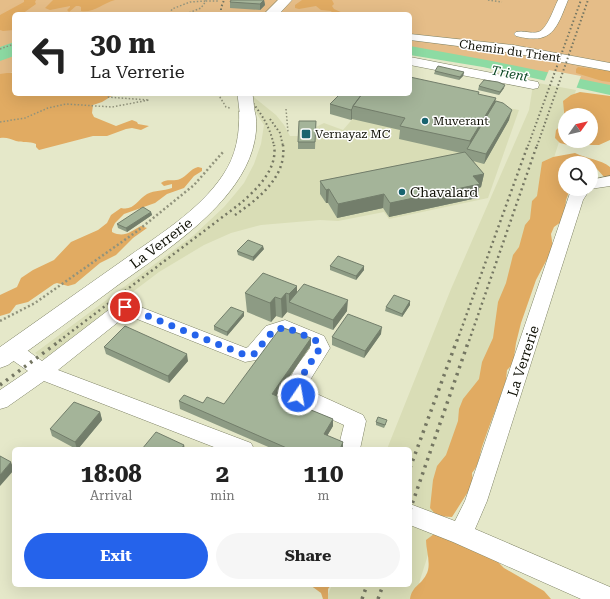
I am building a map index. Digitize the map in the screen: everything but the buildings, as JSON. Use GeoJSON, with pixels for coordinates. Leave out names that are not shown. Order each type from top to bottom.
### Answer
{"type":"FeatureCollection","features":[{"type":"Feature","properties":{"kind":"main road"},"geometry":{"type":"LineString","coordinates":[[273,12],[285,0]]}},
{"type":"Feature","properties":{"kind":"main road","name":"La Verrerie"},"geometry":{"type":"LineString","coordinates":[[6,355],[179,230],[209,204],[231,177],[243,154],[248,136],[241,110],[244,96]]}},
{"type":"Feature","properties":{"kind":"street"},"geometry":{"type":"LineString","coordinates":[[520,34],[534,36],[544,33],[554,21],[563,0]]}},
{"type":"Feature","properties":{"kind":"street","name":"Chemin du Trient"},"geometry":{"type":"LineString","coordinates":[[412,37],[513,49],[610,67]]}},
{"type":"Feature","properties":{"kind":"street"},"geometry":{"type":"LineString","coordinates":[[412,61],[533,85]]}},
{"type":"Feature","properties":{"kind":"street"},"geometry":{"type":"LineString","coordinates":[[598,184],[610,181]]}},
{"type":"Feature","properties":{"kind":"street","name":"La Verrerie"},"geometry":{"type":"LineString","coordinates":[[461,534],[476,501],[577,196]]}},
{"type":"Feature","properties":{"kind":"street"},"geometry":{"type":"LineString","coordinates":[[0,401],[43,371],[125,307],[245,355],[254,354],[273,331],[285,327],[317,341],[320,348],[297,384],[298,395],[356,421],[350,447]]}},
{"type":"Feature","properties":{"kind":"street","name":"La Verrerie"},"geometry":{"type":"LineString","coordinates":[[6,355],[43,371],[238,447]]}},
{"type":"Feature","properties":{"kind":"street"},"geometry":{"type":"LineString","coordinates":[[412,515],[461,534],[608,599]]}},
{"type":"Feature","properties":{"kind":"path"},"geometry":{"type":"LineString","coordinates":[[488,0],[502,2]]}},
{"type":"Feature","properties":{"kind":"path"},"geometry":{"type":"LineString","coordinates":[[191,12],[201,8],[206,1]]}},
{"type":"Feature","properties":{"kind":"path"},"geometry":{"type":"LineString","coordinates":[[171,12],[172,8],[190,2],[219,1]]}},
{"type":"Feature","properties":{"kind":"path"},"geometry":{"type":"LineString","coordinates":[[0,48],[12,45]]}},
{"type":"Feature","properties":{"kind":"path"},"geometry":{"type":"LineString","coordinates":[[0,122],[25,118],[48,108],[66,104],[112,107],[149,100],[106,96]]}},
{"type":"Feature","properties":{"kind":"path"},"geometry":{"type":"LineString","coordinates":[[219,96],[226,107],[241,110]]}},
{"type":"Feature","properties":{"kind":"path"},"geometry":{"type":"LineString","coordinates":[[286,109],[288,132]]}},
{"type":"Feature","properties":{"kind":"path"},"geometry":{"type":"LineString","coordinates":[[0,321],[35,303],[136,232],[194,186],[224,151]]}},
{"type":"Feature","properties":{"kind":"shaded area"},"geometry":{"type":"Polygon","coordinates":[[[0,0],[610,0],[610,92],[412,52],[412,12],[12,12],[12,73],[0,76],[0,0]]]}},
{"type":"Feature","properties":{"kind":"shaded area"},"geometry":{"type":"Polygon","coordinates":[[[24,0],[36,0],[36,4],[25,12],[12,12],[12,30],[0,30],[0,15],[24,2],[24,0]]]}},
{"type":"Feature","properties":{"kind":"shaded area"},"geometry":{"type":"Polygon","coordinates":[[[53,0],[115,0],[90,11],[81,11],[81,7],[76,6],[69,12],[67,10],[70,6],[50,10],[45,8],[53,0]]]}},
{"type":"Feature","properties":{"kind":"shaded area"},"geometry":{"type":"Polygon","coordinates":[[[302,0],[332,0],[334,4],[332,6],[334,9],[341,12],[321,10],[316,6],[299,9],[295,8],[295,5],[302,0]]]}},
{"type":"Feature","properties":{"kind":"shaded area"},"geometry":{"type":"Polygon","coordinates":[[[412,46],[610,85],[610,95],[483,67],[412,55],[412,46]]]}},
{"type":"Feature","properties":{"kind":"shaded area"},"geometry":{"type":"Polygon","coordinates":[[[578,67],[610,71],[610,82],[576,73],[576,69],[578,67]]]}},
{"type":"Feature","properties":{"kind":"shaded area"},"geometry":{"type":"Polygon","coordinates":[[[12,73],[12,96],[112,96],[93,105],[92,113],[94,117],[116,126],[132,120],[138,124],[149,126],[141,130],[132,128],[126,129],[107,136],[93,136],[39,150],[36,147],[36,144],[33,143],[0,138],[0,74],[12,73]]]}},
{"type":"Feature","properties":{"kind":"shaded area"},"geometry":{"type":"Polygon","coordinates":[[[538,83],[576,90],[570,108],[558,108],[558,145],[414,599],[326,599],[331,587],[412,587],[412,447],[388,447],[451,289],[529,110],[533,85],[538,83]]]}},
{"type":"Feature","properties":{"kind":"shaded area"},"geometry":{"type":"Polygon","coordinates":[[[580,92],[610,96],[610,140],[599,145],[598,108],[564,108],[563,101],[571,95],[580,92]]]}},
{"type":"Feature","properties":{"kind":"shaded area"},"geometry":{"type":"Polygon","coordinates":[[[412,94],[449,98],[519,110],[488,198],[389,219],[384,212],[338,221],[320,220],[261,225],[231,233],[204,245],[159,272],[44,359],[35,353],[194,235],[224,207],[244,183],[254,164],[261,144],[264,125],[255,111],[241,96],[252,96],[276,115],[290,136],[298,136],[324,123],[343,130],[372,96],[412,96],[412,94]]]}},
{"type":"Feature","properties":{"kind":"shaded area"},"geometry":{"type":"Polygon","coordinates":[[[558,128],[558,141],[555,138],[556,130],[558,128]]]}},
{"type":"Feature","properties":{"kind":"shaded area"},"geometry":{"type":"Polygon","coordinates":[[[575,153],[582,156],[558,156],[575,153]]]}},
{"type":"Feature","properties":{"kind":"shaded area"},"geometry":{"type":"Polygon","coordinates":[[[558,156],[558,196],[568,196],[565,211],[561,222],[554,227],[551,234],[553,248],[536,280],[521,323],[513,364],[507,370],[506,380],[483,444],[478,463],[472,473],[473,484],[452,517],[437,516],[430,508],[433,480],[437,466],[446,455],[458,421],[459,409],[463,399],[479,379],[482,362],[493,338],[498,302],[506,283],[513,255],[519,247],[525,225],[530,219],[532,201],[537,196],[542,162],[558,156]]]}},
{"type":"Feature","properties":{"kind":"shaded area"},"geometry":{"type":"Polygon","coordinates":[[[598,161],[610,167],[610,178],[604,177],[598,170],[598,161]]]}},
{"type":"Feature","properties":{"kind":"shaded area"},"geometry":{"type":"Polygon","coordinates":[[[198,167],[202,168],[202,171],[194,176],[184,188],[167,194],[155,203],[124,214],[115,223],[112,232],[116,234],[127,234],[141,226],[147,228],[133,238],[116,255],[100,263],[75,284],[68,286],[57,283],[54,284],[28,302],[16,305],[10,313],[0,316],[0,295],[17,287],[21,278],[33,270],[54,260],[71,242],[98,230],[107,223],[111,215],[121,208],[129,208],[147,194],[172,188],[172,184],[164,186],[161,183],[180,179],[198,167]]]}},
{"type":"Feature","properties":{"kind":"shaded area"},"geometry":{"type":"Polygon","coordinates":[[[434,534],[490,554],[504,568],[544,591],[551,599],[410,599],[413,591],[428,571],[429,562],[426,540],[434,534]]]}},
{"type":"Feature","properties":{"kind":"shaded area"},"geometry":{"type":"Polygon","coordinates":[[[313,587],[330,587],[328,589],[328,599],[323,599],[321,593],[313,587]]]}},
{"type":"Feature","properties":{"kind":"pier"},"geometry":{"type":"Polygon","coordinates":[[[549,70],[581,76],[576,89],[544,82],[549,70]]]}},
{"type":"Feature","properties":{"kind":"waterway","name":"Trient"},"geometry":{"type":"LineString","coordinates":[[0,54],[12,50]]}},
{"type":"Feature","properties":{"kind":"railway"},"geometry":{"type":"LineString","coordinates":[[221,12],[224,0]]}},
{"type":"Feature","properties":{"kind":"railway"},"geometry":{"type":"LineString","coordinates":[[528,146],[581,0]]}},
{"type":"Feature","properties":{"kind":"railway"},"geometry":{"type":"LineString","coordinates":[[537,146],[588,0]]}},
{"type":"Feature","properties":{"kind":"railway"},"geometry":{"type":"LineString","coordinates":[[248,97],[264,120],[270,132],[274,146]]}},
{"type":"Feature","properties":{"kind":"railway"},"geometry":{"type":"LineString","coordinates":[[270,119],[280,133],[283,146]]}},
{"type":"Feature","properties":{"kind":"railway"},"geometry":{"type":"LineString","coordinates":[[457,341],[528,145]]}},
{"type":"Feature","properties":{"kind":"railway"},"geometry":{"type":"LineString","coordinates":[[469,341],[537,145]]}},
{"type":"Feature","properties":{"kind":"railway"},"geometry":{"type":"LineString","coordinates":[[59,341],[241,203],[260,185],[270,170],[273,162],[274,146]]}},
{"type":"Feature","properties":{"kind":"railway"},"geometry":{"type":"LineString","coordinates":[[235,215],[253,202],[276,177],[283,157],[283,146]]}},
{"type":"Feature","properties":{"kind":"railway"},"geometry":{"type":"LineString","coordinates":[[0,385],[61,340]]}},
{"type":"Feature","properties":{"kind":"railway"},"geometry":{"type":"LineString","coordinates":[[412,463],[457,340]]}},
{"type":"Feature","properties":{"kind":"railway"},"geometry":{"type":"LineString","coordinates":[[412,504],[469,340]]}},
{"type":"Feature","properties":{"kind":"railway"},"geometry":{"type":"LineString","coordinates":[[362,599],[366,587]]}},
{"type":"Feature","properties":{"kind":"railway"},"geometry":{"type":"LineString","coordinates":[[378,599],[382,587]]}},
{"type":"Feature","properties":{"kind":"place","name":"Muverant"},"geometry":{"type":"Point","coordinates":[425,121]}},
{"type":"Feature","properties":{"kind":"place","name":"Vernayaz MC"},"geometry":{"type":"Point","coordinates":[306,134]}},
{"type":"Feature","properties":{"kind":"place","name":"Chavalard"},"geometry":{"type":"Point","coordinates":[402,192]}},
{"type":"Feature","properties":{"kind":"route"},"geometry":{"type":"LineString","coordinates":[[125,307],[245,355],[254,354],[273,331],[285,327],[317,341],[320,348],[297,384],[298,395]]}}]}
